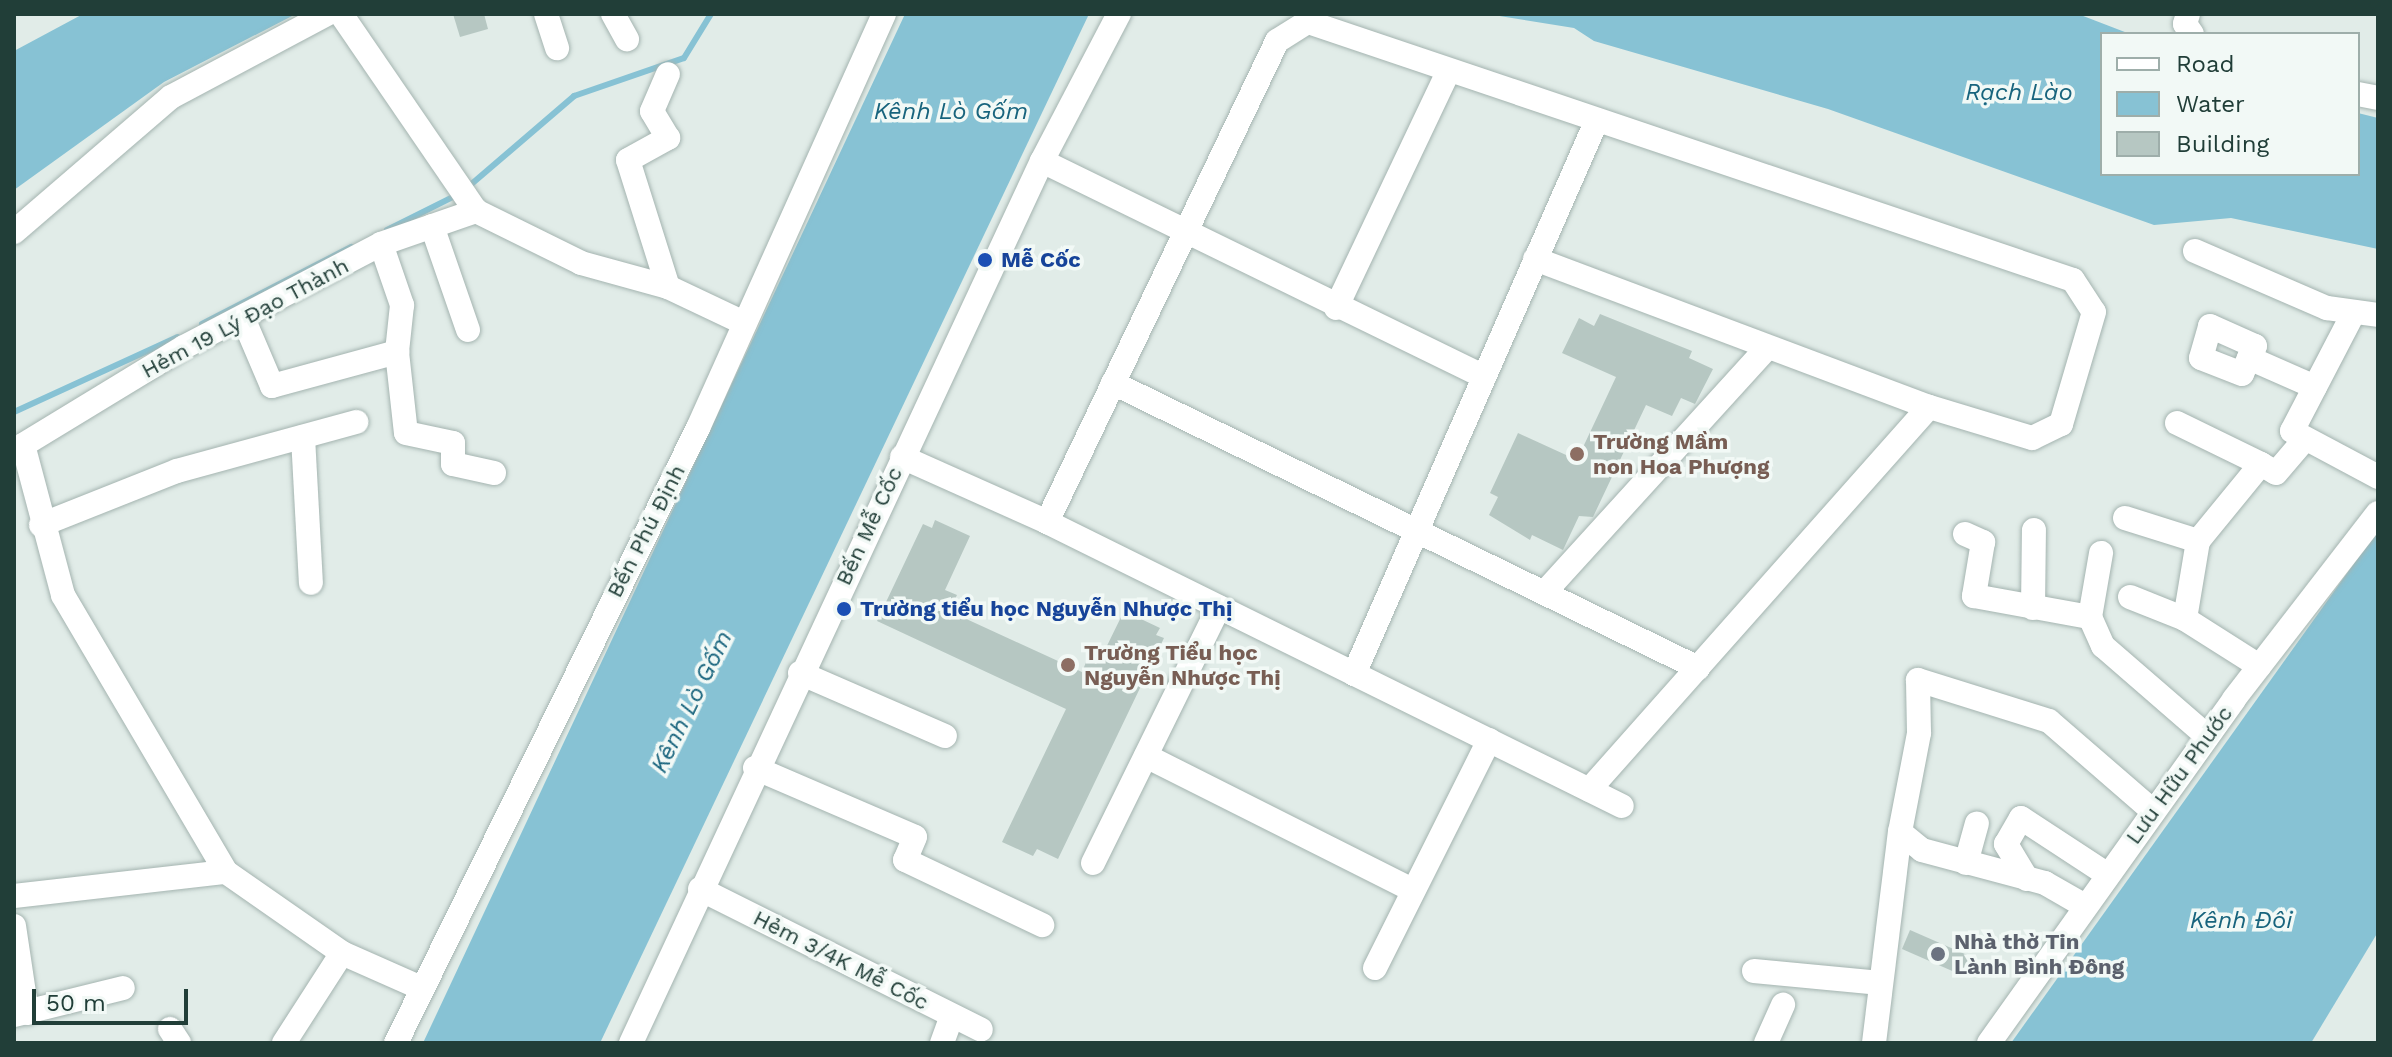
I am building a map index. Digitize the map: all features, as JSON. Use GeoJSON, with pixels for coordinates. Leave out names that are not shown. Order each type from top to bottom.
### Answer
{"type":"FeatureCollection","features":[{"type":"Feature","properties":{"kind":"street"},"geometry":{"type":"LineString","coordinates":[[14,232],[171,97],[327,14]]}},
{"type":"Feature","properties":{"kind":"street"},"geometry":{"type":"LineString","coordinates":[[341,14],[476,211],[581,263],[668,287],[744,323]]}},
{"type":"Feature","properties":{"kind":"street"},"geometry":{"type":"LineString","coordinates":[[546,14],[557,48]]}},
{"type":"Feature","properties":{"kind":"street"},"geometry":{"type":"LineString","coordinates":[[613,14],[627,39]]}},
{"type":"Feature","properties":{"kind":"street","name":"Bến Phú Định"},"geometry":{"type":"LineString","coordinates":[[396,1043],[419,987],[744,323],[884,14]]}},
{"type":"Feature","properties":{"kind":"street","name":"Bến Mễ Cốc"},"geometry":{"type":"LineString","coordinates":[[639,1040],[700,889],[755,768],[1042,161],[1119,14]]}},
{"type":"Feature","properties":{"kind":"street"},"geometry":{"type":"LineString","coordinates":[[2188,14],[2185,24],[2191,32]]}},
{"type":"Feature","properties":{"kind":"street"},"geometry":{"type":"LineString","coordinates":[[1047,522],[1277,41],[1308,22],[2073,280],[2094,312],[2061,424],[2032,438],[1929,407],[1766,349],[1535,259]]}},
{"type":"Feature","properties":{"kind":"street"},"geometry":{"type":"LineString","coordinates":[[1336,308],[1449,70]]}},
{"type":"Feature","properties":{"kind":"street"},"geometry":{"type":"LineString","coordinates":[[668,74],[652,111],[668,138],[628,160],[668,287]]}},
{"type":"Feature","properties":{"kind":"street"},"geometry":{"type":"LineString","coordinates":[[1354,674],[1597,120]]}},
{"type":"Feature","properties":{"kind":"street"},"geometry":{"type":"LineString","coordinates":[[1042,161],[1336,308],[1484,377]]}},
{"type":"Feature","properties":{"kind":"street","name":"Hẻm 19 Lý Đạo Thành"},"geometry":{"type":"LineString","coordinates":[[41,525],[40,495],[23,445],[243,318],[381,244],[476,211]]}},
{"type":"Feature","properties":{"kind":"street"},"geometry":{"type":"LineString","coordinates":[[432,226],[468,330]]}},
{"type":"Feature","properties":{"kind":"street"},"geometry":{"type":"LineString","coordinates":[[381,244],[402,305],[397,352],[406,433],[453,443],[453,464],[494,473]]}},
{"type":"Feature","properties":{"kind":"street"},"geometry":{"type":"LineString","coordinates":[[2195,251],[2327,308],[2366,314],[2315,387],[2292,431],[2378,477]]}},
{"type":"Feature","properties":{"kind":"street"},"geometry":{"type":"LineString","coordinates":[[243,318],[272,386],[397,352]]}},
{"type":"Feature","properties":{"kind":"street"},"geometry":{"type":"LineString","coordinates":[[1544,593],[1766,349]]}},
{"type":"Feature","properties":{"kind":"street"},"geometry":{"type":"LineString","coordinates":[[2249,358],[2315,387]]}},
{"type":"Feature","properties":{"kind":"street"},"geometry":{"type":"LineString","coordinates":[[1113,383],[1698,668]]}},
{"type":"Feature","properties":{"kind":"street"},"geometry":{"type":"LineString","coordinates":[[1589,790],[1929,407]]}},
{"type":"Feature","properties":{"kind":"street"},"geometry":{"type":"LineString","coordinates":[[356,422],[177,471],[41,525],[63,595],[226,872],[342,953],[419,987]]}},
{"type":"Feature","properties":{"kind":"street"},"geometry":{"type":"LineString","coordinates":[[2177,423],[2276,473],[2305,439]]}},
{"type":"Feature","properties":{"kind":"street"},"geometry":{"type":"LineString","coordinates":[[303,437],[311,583]]}},
{"type":"Feature","properties":{"kind":"street"},"geometry":{"type":"LineString","coordinates":[[902,457],[1047,522],[1622,806]]}},
{"type":"Feature","properties":{"kind":"street"},"geometry":{"type":"LineString","coordinates":[[2185,619],[2198,541],[2261,464]]}},
{"type":"Feature","properties":{"kind":"street","name":"Lưu Hữu Phước"},"geometry":{"type":"LineString","coordinates":[[1989,1043],[2207,736],[2378,513]]}},
{"type":"Feature","properties":{"kind":"street"},"geometry":{"type":"LineString","coordinates":[[2125,518],[2198,541]]}},
{"type":"Feature","properties":{"kind":"street"},"geometry":{"type":"LineString","coordinates":[[2033,608],[2034,530]]}},
{"type":"Feature","properties":{"kind":"street"},"geometry":{"type":"LineString","coordinates":[[1965,534],[1983,542],[1974,596],[2090,617]]}},
{"type":"Feature","properties":{"kind":"street"},"geometry":{"type":"LineString","coordinates":[[2101,553],[2090,617],[2103,646],[2207,736]]}},
{"type":"Feature","properties":{"kind":"street"},"geometry":{"type":"LineString","coordinates":[[2130,597],[2185,619],[2259,666]]}},
{"type":"Feature","properties":{"kind":"street"},"geometry":{"type":"LineString","coordinates":[[1093,863],[1219,607]]}},
{"type":"Feature","properties":{"kind":"street"},"geometry":{"type":"LineString","coordinates":[[800,673],[945,736]]}},
{"type":"Feature","properties":{"kind":"street"},"geometry":{"type":"LineString","coordinates":[[1874,1043],[1900,832],[1919,733],[1918,680],[2049,721],[2153,811]]}},
{"type":"Feature","properties":{"kind":"street"},"geometry":{"type":"LineString","coordinates":[[1375,968],[1489,740]]}},
{"type":"Feature","properties":{"kind":"street"},"geometry":{"type":"LineString","coordinates":[[1146,756],[1412,890]]}},
{"type":"Feature","properties":{"kind":"street"},"geometry":{"type":"LineString","coordinates":[[755,768],[915,837],[905,860],[1042,925]]}},
{"type":"Feature","properties":{"kind":"street"},"geometry":{"type":"LineString","coordinates":[[2027,879],[2006,844],[2021,818],[2108,875]]}},
{"type":"Feature","properties":{"kind":"street"},"geometry":{"type":"LineString","coordinates":[[1966,863],[1977,823]]}},
{"type":"Feature","properties":{"kind":"street"},"geometry":{"type":"LineString","coordinates":[[1900,832],[1922,850],[2027,879],[2085,906]]}},
{"type":"Feature","properties":{"kind":"street"},"geometry":{"type":"LineString","coordinates":[[14,896],[226,872]]}},
{"type":"Feature","properties":{"kind":"street","name":"Hẻm 3/4K Mễ Cốc"},"geometry":{"type":"LineString","coordinates":[[700,889],[981,1030]]}},
{"type":"Feature","properties":{"kind":"street"},"geometry":{"type":"LineString","coordinates":[[14,926],[20,1014],[123,988]]}},
{"type":"Feature","properties":{"kind":"street"},"geometry":{"type":"LineString","coordinates":[[284,1043],[342,953]]}},
{"type":"Feature","properties":{"kind":"street"},"geometry":{"type":"LineString","coordinates":[[1754,971],[1880,983]]}},
{"type":"Feature","properties":{"kind":"street"},"geometry":{"type":"LineString","coordinates":[[1766,1043],[1783,1005]]}},
{"type":"Feature","properties":{"kind":"street"},"geometry":{"type":"LineString","coordinates":[[942,1043],[952,1016]]}},
{"type":"Feature","properties":{"kind":"water"},"geometry":{"type":"Polygon","coordinates":[[[83,14],[296,14],[164,82],[14,190],[14,51],[83,14]]]}},
{"type":"Feature","properties":{"kind":"water","name":"Kênh Lò Gốm"},"geometry":{"type":"Polygon","coordinates":[[[905,14],[1089,14],[600,1043],[423,1043],[905,14]]]}},
{"type":"Feature","properties":{"kind":"water","name":"Rạch Lào"},"geometry":{"type":"Polygon","coordinates":[[[1487,14],[2078,14],[2125,32],[2100,32],[2100,176],[2360,176],[2360,114],[2378,118],[2378,249],[2231,218],[2154,225],[1828,109],[1594,41],[1574,28],[1487,14]]]}},
{"type":"Feature","properties":{"kind":"water","name":"Kênh Đôi"},"geometry":{"type":"Polygon","coordinates":[[[2378,530],[2378,932],[2311,1043],[2011,1043],[2378,530]]]}},
{"type":"Feature","properties":{"kind":"building"},"geometry":{"type":"Polygon","coordinates":[[[453,14],[484,14],[488,29],[460,37],[453,14]]]}},
{"type":"Feature","properties":{"kind":"building"},"geometry":{"type":"Polygon","coordinates":[[[1600,314],[1692,351],[1689,358],[1713,369],[1695,404],[1681,398],[1672,416],[1646,405],[1593,517],[1579,516],[1563,550],[1532,535],[1530,540],[1489,515],[1498,497],[1490,493],[1518,433],[1577,460],[1616,377],[1562,353],[1579,318],[1594,326],[1600,314]]]}},
{"type":"Feature","properties":{"kind":"building"},"geometry":{"type":"Polygon","coordinates":[[[935,520],[970,536],[945,590],[957,595],[949,611],[1082,672],[1089,655],[1100,660],[1124,611],[1160,628],[1156,635],[1164,638],[1058,859],[1037,849],[1033,856],[1002,842],[1066,709],[877,621],[923,524],[932,528],[935,520]]]}},
{"type":"Feature","properties":{"kind":"building","name":"Nhà thờ Tin Lành Bình Đông"},"geometry":{"type":"Polygon","coordinates":[[[1910,930],[1974,958],[1966,977],[1902,949],[1910,930]]]}},
{"type":"Feature","properties":{"kind":"waterway"},"geometry":{"type":"LineString","coordinates":[[468,187],[574,96],[684,58],[711,14]]}},
{"type":"Feature","properties":{"kind":"waterway"},"geometry":{"type":"LineString","coordinates":[[387,230],[459,194]]}},
{"type":"Feature","properties":{"kind":"waterway"},"geometry":{"type":"LineString","coordinates":[[202,324],[351,247]]}},
{"type":"Feature","properties":{"kind":"waterway"},"geometry":{"type":"LineString","coordinates":[[14,412],[178,337]]}},
{"type":"Feature","properties":{"kind":"place","name":"Mễ Cốc"},"geometry":{"type":"Point","coordinates":[985,260]}},
{"type":"Feature","properties":{"kind":"place","name":"Trường Mầm non Hoa Phượng"},"geometry":{"type":"Point","coordinates":[1577,454]}},
{"type":"Feature","properties":{"kind":"place","name":"Trường tiểu học Nguyễn Nhược Thị"},"geometry":{"type":"Point","coordinates":[844,609]}},
{"type":"Feature","properties":{"kind":"place","name":"Trường Tiểu học Nguyễn Nhược Thị"},"geometry":{"type":"Point","coordinates":[1068,665]}},
{"type":"Feature","properties":{"kind":"place","name":"Nhà thờ Tin Lành Bình Đông"},"geometry":{"type":"Point","coordinates":[1938,954]}}]}
